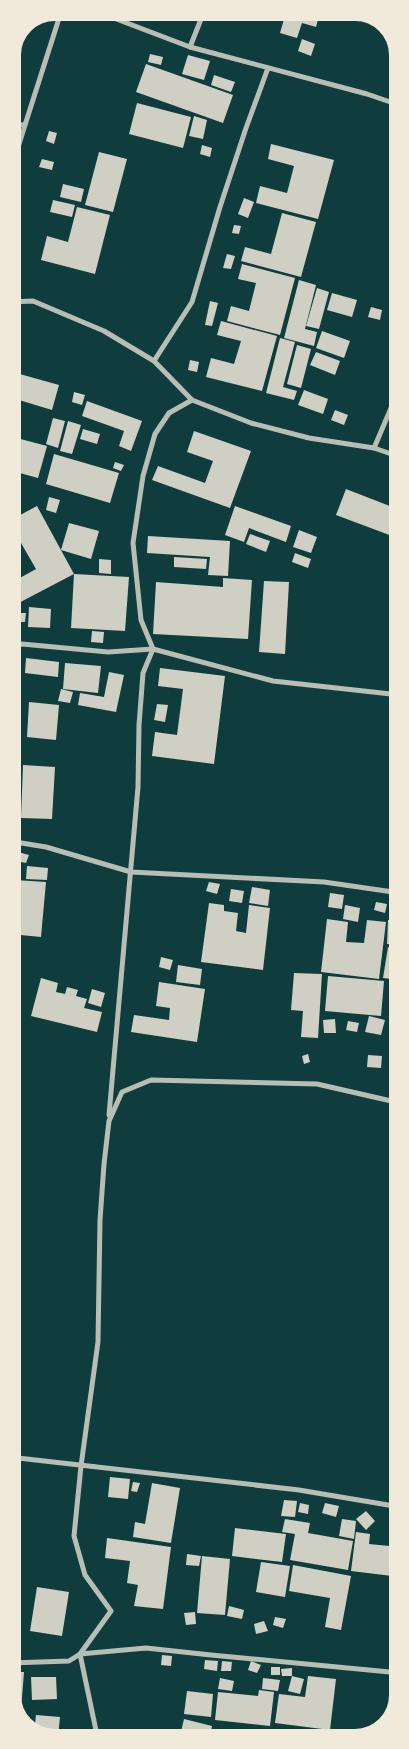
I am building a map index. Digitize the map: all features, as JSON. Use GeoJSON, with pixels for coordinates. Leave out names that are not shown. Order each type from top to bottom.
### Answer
{"type":"FeatureCollection","features":[{"type":"Feature","properties":{"kind":"street"},"geometry":{"type":"LineString","coordinates":[[18,147],[59,18]]}},
{"type":"Feature","properties":{"kind":"street"},"geometry":{"type":"LineString","coordinates":[[114,18],[190,47],[392,102]]}},
{"type":"Feature","properties":{"kind":"street"},"geometry":{"type":"LineString","coordinates":[[190,47],[201,18]]}},
{"type":"Feature","properties":{"kind":"street"},"geometry":{"type":"LineString","coordinates":[[154,361],[192,302],[220,207],[268,68]]}},
{"type":"Feature","properties":{"kind":"street"},"geometry":{"type":"LineString","coordinates":[[18,125],[25,125]]}},
{"type":"Feature","properties":{"kind":"street"},"geometry":{"type":"LineString","coordinates":[[18,302],[33,302],[42,305],[104,331],[154,361],[192,400],[251,423],[309,438],[374,448],[392,454]]}},
{"type":"Feature","properties":{"kind":"street"},"geometry":{"type":"LineString","coordinates":[[18,1663],[69,1661],[80,1654],[111,1611],[85,1575],[74,1536],[81,1466],[98,1342],[100,1220],[138,786],[139,725],[143,672],[153,650],[141,620],[133,543],[141,485],[155,434],[169,414],[192,400]]}},
{"type":"Feature","properties":{"kind":"street"},"geometry":{"type":"LineString","coordinates":[[374,448],[392,405]]}},
{"type":"Feature","properties":{"kind":"street"},"geometry":{"type":"LineString","coordinates":[[18,644],[108,652],[153,650],[273,681],[392,695]]}},
{"type":"Feature","properties":{"kind":"street"},"geometry":{"type":"LineString","coordinates":[[18,842],[46,847],[131,872],[324,882],[392,892]]}},
{"type":"Feature","properties":{"kind":"street"},"geometry":{"type":"LineString","coordinates":[[109,1120],[122,1092],[151,1080],[317,1084],[392,1101]]}},
{"type":"Feature","properties":{"kind":"street"},"geometry":{"type":"LineString","coordinates":[[18,1458],[299,1490],[392,1506]]}},
{"type":"Feature","properties":{"kind":"street"},"geometry":{"type":"LineString","coordinates":[[80,1654],[146,1648],[211,1656],[392,1672]]}},
{"type":"Feature","properties":{"kind":"street"},"geometry":{"type":"LineString","coordinates":[[80,1654],[96,1731]]}},
{"type":"Feature","properties":{"kind":"building"},"geometry":{"type":"Polygon","coordinates":[[[284,18],[318,18],[316,27],[302,23],[297,38],[280,33],[284,18]]]}},
{"type":"Feature","properties":{"kind":"building"},"geometry":{"type":"Polygon","coordinates":[[[302,39],[315,44],[311,56],[298,51],[302,39]]]}},
{"type":"Feature","properties":{"kind":"building"},"geometry":{"type":"Polygon","coordinates":[[[150,54],[163,57],[161,65],[148,62],[150,54]]]}},
{"type":"Feature","properties":{"kind":"building"},"geometry":{"type":"Polygon","coordinates":[[[188,55],[210,61],[204,80],[182,74],[188,55]]]}},
{"type":"Feature","properties":{"kind":"building"},"geometry":{"type":"Polygon","coordinates":[[[146,64],[233,95],[223,123],[136,92],[146,64]]]}},
{"type":"Feature","properties":{"kind":"building"},"geometry":{"type":"Polygon","coordinates":[[[214,75],[235,82],[231,92],[211,85],[214,75]]]}},
{"type":"Feature","properties":{"kind":"building"},"geometry":{"type":"Polygon","coordinates":[[[137,103],[191,117],[183,148],[129,134],[137,103]]]}},
{"type":"Feature","properties":{"kind":"building"},"geometry":{"type":"Polygon","coordinates":[[[194,116],[207,120],[203,139],[189,136],[194,116]]]}},
{"type":"Feature","properties":{"kind":"building"},"geometry":{"type":"Polygon","coordinates":[[[49,131],[57,133],[54,144],[46,141],[49,131]]]}},
{"type":"Feature","properties":{"kind":"building"},"geometry":{"type":"Polygon","coordinates":[[[271,144],[334,160],[318,219],[256,203],[260,186],[287,193],[294,166],[268,159],[271,144]]]}},
{"type":"Feature","properties":{"kind":"building"},"geometry":{"type":"Polygon","coordinates":[[[202,145],[212,148],[210,157],[200,154],[202,145]]]}},
{"type":"Feature","properties":{"kind":"building"},"geometry":{"type":"Polygon","coordinates":[[[99,152],[127,159],[113,212],[85,205],[99,152]]]}},
{"type":"Feature","properties":{"kind":"building"},"geometry":{"type":"Polygon","coordinates":[[[42,159],[54,162],[52,170],[39,167],[42,159]]]}},
{"type":"Feature","properties":{"kind":"building"},"geometry":{"type":"Polygon","coordinates":[[[63,184],[84,189],[81,202],[60,197],[63,184]]]}},
{"type":"Feature","properties":{"kind":"building"},"geometry":{"type":"Polygon","coordinates":[[[244,198],[254,202],[248,218],[238,214],[244,198]]]}},
{"type":"Feature","properties":{"kind":"building"},"geometry":{"type":"Polygon","coordinates":[[[53,200],[75,205],[72,217],[50,212],[53,200]]]}},
{"type":"Feature","properties":{"kind":"building"},"geometry":{"type":"Polygon","coordinates":[[[77,207],[110,215],[95,274],[41,260],[47,236],[68,242],[77,207]]]}},
{"type":"Feature","properties":{"kind":"building"},"geometry":{"type":"Polygon","coordinates":[[[282,213],[316,222],[301,277],[241,261],[245,247],[271,254],[282,213]]]}},
{"type":"Feature","properties":{"kind":"building"},"geometry":{"type":"Polygon","coordinates":[[[234,225],[241,226],[239,234],[232,233],[234,225]]]}},
{"type":"Feature","properties":{"kind":"building"},"geometry":{"type":"Polygon","coordinates":[[[227,254],[235,256],[231,269],[223,268],[227,254]]]}},
{"type":"Feature","properties":{"kind":"building"},"geometry":{"type":"Polygon","coordinates":[[[242,264],[295,278],[280,335],[227,321],[231,306],[249,311],[256,283],[238,279],[242,264]]]}},
{"type":"Feature","properties":{"kind":"building"},"geometry":{"type":"Polygon","coordinates":[[[299,280],[316,285],[305,329],[317,332],[314,346],[284,338],[299,280]]]}},
{"type":"Feature","properties":{"kind":"building"},"geometry":{"type":"Polygon","coordinates":[[[317,288],[329,292],[319,329],[306,326],[317,288]]]}},
{"type":"Feature","properties":{"kind":"building"},"geometry":{"type":"Polygon","coordinates":[[[332,293],[357,300],[352,317],[327,310],[332,293]]]}},
{"type":"Feature","properties":{"kind":"building"},"geometry":{"type":"Polygon","coordinates":[[[210,301],[218,303],[212,326],[205,325],[210,301]]]}},
{"type":"Feature","properties":{"kind":"building"},"geometry":{"type":"Polygon","coordinates":[[[371,307],[382,310],[380,320],[368,317],[371,307]]]}},
{"type":"Feature","properties":{"kind":"building"},"geometry":{"type":"Polygon","coordinates":[[[221,321],[277,336],[262,391],[206,377],[211,358],[234,364],[241,341],[217,335],[221,321]]]}},
{"type":"Feature","properties":{"kind":"building"},"geometry":{"type":"Polygon","coordinates":[[[322,331],[350,341],[344,358],[316,348],[322,331]]]}},
{"type":"Feature","properties":{"kind":"building"},"geometry":{"type":"Polygon","coordinates":[[[280,338],[295,342],[283,387],[297,391],[294,400],[266,393],[280,338]]]}},
{"type":"Feature","properties":{"kind":"building"},"geometry":{"type":"Polygon","coordinates":[[[297,345],[311,349],[301,388],[287,384],[297,345]]]}},
{"type":"Feature","properties":{"kind":"building"},"geometry":{"type":"Polygon","coordinates":[[[316,352],[340,361],[335,375],[310,365],[316,352]]]}},
{"type":"Feature","properties":{"kind":"building"},"geometry":{"type":"Polygon","coordinates":[[[190,360],[199,362],[197,372],[188,370],[190,360]]]}},
{"type":"Feature","properties":{"kind":"building"},"geometry":{"type":"Polygon","coordinates":[[[18,374],[59,385],[52,410],[18,400],[18,374]]]}},
{"type":"Feature","properties":{"kind":"building"},"geometry":{"type":"Polygon","coordinates":[[[304,390],[328,399],[323,414],[298,405],[304,390]]]}},
{"type":"Feature","properties":{"kind":"building"},"geometry":{"type":"Polygon","coordinates":[[[74,392],[85,395],[82,405],[72,402],[74,392]]]}},
{"type":"Feature","properties":{"kind":"building"},"geometry":{"type":"Polygon","coordinates":[[[87,401],[142,421],[131,451],[119,446],[124,431],[82,416],[87,401]]]}},
{"type":"Feature","properties":{"kind":"building"},"geometry":{"type":"Polygon","coordinates":[[[335,410],[348,415],[344,425],[331,420],[335,410]]]}},
{"type":"Feature","properties":{"kind":"building"},"geometry":{"type":"Polygon","coordinates":[[[53,418],[65,421],[58,448],[46,444],[53,418]]]}},
{"type":"Feature","properties":{"kind":"building"},"geometry":{"type":"Polygon","coordinates":[[[68,421],[81,425],[72,454],[60,451],[68,421]]]}},
{"type":"Feature","properties":{"kind":"building"},"geometry":{"type":"Polygon","coordinates":[[[83,429],[100,434],[97,444],[80,439],[83,429]]]}},
{"type":"Feature","properties":{"kind":"building"},"geometry":{"type":"Polygon","coordinates":[[[194,431],[251,451],[230,508],[152,480],[158,466],[205,483],[213,461],[187,452],[194,431]]]}},
{"type":"Feature","properties":{"kind":"building"},"geometry":{"type":"Polygon","coordinates":[[[18,438],[47,446],[38,478],[18,472],[18,438]]]}},
{"type":"Feature","properties":{"kind":"building"},"geometry":{"type":"Polygon","coordinates":[[[54,454],[119,473],[110,503],[46,484],[54,454]]]}},
{"type":"Feature","properties":{"kind":"building"},"geometry":{"type":"Polygon","coordinates":[[[115,462],[124,465],[121,471],[113,468],[115,462]]]}},
{"type":"Feature","properties":{"kind":"building"},"geometry":{"type":"Polygon","coordinates":[[[346,489],[392,507],[392,536],[336,515],[346,489]]]}},
{"type":"Feature","properties":{"kind":"building"},"geometry":{"type":"Polygon","coordinates":[[[49,497],[60,500],[56,513],[46,510],[49,497]]]}},
{"type":"Feature","properties":{"kind":"building"},"geometry":{"type":"Polygon","coordinates":[[[37,506],[74,574],[18,603],[18,579],[36,569],[21,543],[18,544],[18,516],[37,506]]]}},
{"type":"Feature","properties":{"kind":"building"},"geometry":{"type":"Polygon","coordinates":[[[235,506],[291,526],[286,542],[249,528],[244,542],[225,535],[235,506]]]}},
{"type":"Feature","properties":{"kind":"building"},"geometry":{"type":"Polygon","coordinates":[[[69,523],[99,531],[91,559],[61,550],[69,523]]]}},
{"type":"Feature","properties":{"kind":"building"},"geometry":{"type":"Polygon","coordinates":[[[299,530],[317,537],[311,553],[293,547],[299,530]]]}},
{"type":"Feature","properties":{"kind":"building"},"geometry":{"type":"Polygon","coordinates":[[[250,534],[270,541],[266,552],[246,544],[250,534]]]}},
{"type":"Feature","properties":{"kind":"building"},"geometry":{"type":"Polygon","coordinates":[[[148,536],[230,541],[228,576],[208,575],[210,557],[147,553],[148,536]]]}},
{"type":"Feature","properties":{"kind":"building"},"geometry":{"type":"Polygon","coordinates":[[[295,553],[311,559],[308,568],[292,562],[295,553]]]}},
{"type":"Feature","properties":{"kind":"building"},"geometry":{"type":"Polygon","coordinates":[[[174,557],[207,559],[206,569],[174,567],[174,557]]]}},
{"type":"Feature","properties":{"kind":"building"},"geometry":{"type":"Polygon","coordinates":[[[99,559],[111,560],[111,574],[99,573],[99,559]]]}},
{"type":"Feature","properties":{"kind":"building"},"geometry":{"type":"Polygon","coordinates":[[[74,574],[129,577],[125,631],[71,628],[74,574]]]}},
{"type":"Feature","properties":{"kind":"building"},"geometry":{"type":"Polygon","coordinates":[[[223,578],[252,580],[248,639],[153,634],[156,582],[223,587],[223,578]]]}},
{"type":"Feature","properties":{"kind":"building"},"geometry":{"type":"Polygon","coordinates":[[[264,581],[289,582],[285,654],[259,652],[264,581]]]}},
{"type":"Feature","properties":{"kind":"building"},"geometry":{"type":"Polygon","coordinates":[[[29,607],[51,609],[50,628],[28,627],[29,607]]]}},
{"type":"Feature","properties":{"kind":"building"},"geometry":{"type":"Polygon","coordinates":[[[18,613],[26,613],[25,622],[18,622],[18,613]]]}},
{"type":"Feature","properties":{"kind":"building"},"geometry":{"type":"Polygon","coordinates":[[[92,631],[104,632],[103,643],[91,642],[92,631]]]}},
{"type":"Feature","properties":{"kind":"building"},"geometry":{"type":"Polygon","coordinates":[[[26,658],[59,662],[58,677],[25,673],[26,658]]]}},
{"type":"Feature","properties":{"kind":"building"},"geometry":{"type":"Polygon","coordinates":[[[65,663],[101,666],[98,693],[63,689],[65,663]]]}},
{"type":"Feature","properties":{"kind":"building"},"geometry":{"type":"Polygon","coordinates":[[[160,668],[225,676],[214,764],[152,756],[155,732],[177,735],[183,689],[158,686],[160,668]]]}},
{"type":"Feature","properties":{"kind":"building"},"geometry":{"type":"Polygon","coordinates":[[[109,672],[124,675],[116,712],[78,705],[80,693],[104,697],[109,672]]]}},
{"type":"Feature","properties":{"kind":"building"},"geometry":{"type":"Polygon","coordinates":[[[61,689],[73,692],[70,703],[58,701],[61,689]]]}},
{"type":"Feature","properties":{"kind":"building"},"geometry":{"type":"Polygon","coordinates":[[[29,702],[59,705],[56,740],[27,737],[29,702]]]}},
{"type":"Feature","properties":{"kind":"building"},"geometry":{"type":"Polygon","coordinates":[[[157,704],[168,705],[165,722],[154,720],[157,704]]]}},
{"type":"Feature","properties":{"kind":"building"},"geometry":{"type":"Polygon","coordinates":[[[23,765],[55,767],[52,819],[21,818],[23,765]]]}},
{"type":"Feature","properties":{"kind":"building"},"geometry":{"type":"Polygon","coordinates":[[[18,852],[29,855],[26,863],[18,861],[18,852]]]}},
{"type":"Feature","properties":{"kind":"building"},"geometry":{"type":"Polygon","coordinates":[[[27,866],[48,868],[47,880],[26,879],[27,866]]]}},
{"type":"Feature","properties":{"kind":"building"},"geometry":{"type":"Polygon","coordinates":[[[18,880],[46,882],[41,937],[18,935],[18,880]]]}},
{"type":"Feature","properties":{"kind":"building"},"geometry":{"type":"Polygon","coordinates":[[[209,882],[220,884],[217,894],[206,891],[209,882]]]}},
{"type":"Feature","properties":{"kind":"building"},"geometry":{"type":"Polygon","coordinates":[[[252,887],[270,890],[268,906],[249,903],[252,887]]]}},
{"type":"Feature","properties":{"kind":"building"},"geometry":{"type":"Polygon","coordinates":[[[231,889],[244,891],[242,903],[229,901],[231,889]]]}},
{"type":"Feature","properties":{"kind":"building"},"geometry":{"type":"Polygon","coordinates":[[[330,893],[344,895],[342,909],[328,907],[330,893]]]}},
{"type":"Feature","properties":{"kind":"building"},"geometry":{"type":"Polygon","coordinates":[[[376,902],[387,904],[385,913],[374,910],[376,902]]]}},
{"type":"Feature","properties":{"kind":"building"},"geometry":{"type":"Polygon","coordinates":[[[209,903],[224,905],[224,911],[238,913],[236,931],[246,933],[249,905],[270,908],[263,970],[201,962],[209,903]]]}},
{"type":"Feature","properties":{"kind":"building"},"geometry":{"type":"Polygon","coordinates":[[[345,905],[360,908],[358,922],[343,919],[345,905]]]}},
{"type":"Feature","properties":{"kind":"building"},"geometry":{"type":"Polygon","coordinates":[[[390,905],[392,905],[392,914],[389,913],[390,905]]]}},
{"type":"Feature","properties":{"kind":"building"},"geometry":{"type":"Polygon","coordinates":[[[327,919],[348,922],[346,942],[364,943],[367,920],[386,922],[379,979],[321,972],[327,919]]]}},
{"type":"Feature","properties":{"kind":"building"},"geometry":{"type":"Polygon","coordinates":[[[388,920],[392,920],[392,944],[387,944],[388,920]]]}},
{"type":"Feature","properties":{"kind":"building"},"geometry":{"type":"Polygon","coordinates":[[[388,947],[392,948],[392,979],[383,978],[388,947]]]}},
{"type":"Feature","properties":{"kind":"building"},"geometry":{"type":"Polygon","coordinates":[[[161,957],[173,960],[170,970],[159,967],[161,957]]]}},
{"type":"Feature","properties":{"kind":"building"},"geometry":{"type":"Polygon","coordinates":[[[178,965],[202,969],[200,985],[176,982],[178,965]]]}},
{"type":"Feature","properties":{"kind":"building"},"geometry":{"type":"Polygon","coordinates":[[[294,973],[322,974],[318,1038],[301,1037],[303,1011],[291,1010],[294,973]]]}},
{"type":"Feature","properties":{"kind":"building"},"geometry":{"type":"Polygon","coordinates":[[[328,976],[384,981],[381,1016],[325,1011],[328,976]]]}},
{"type":"Feature","properties":{"kind":"building"},"geometry":{"type":"Polygon","coordinates":[[[41,978],[58,983],[56,992],[65,994],[67,987],[78,990],[76,996],[87,999],[84,1008],[102,1012],[97,1032],[31,1016],[41,978]]]}},
{"type":"Feature","properties":{"kind":"building"},"geometry":{"type":"Polygon","coordinates":[[[159,982],[205,989],[197,1042],[131,1032],[134,1015],[169,1020],[170,1008],[156,1006],[159,982]]]}},
{"type":"Feature","properties":{"kind":"building"},"geometry":{"type":"Polygon","coordinates":[[[92,989],[105,993],[101,1007],[88,1003],[92,989]]]}},
{"type":"Feature","properties":{"kind":"building"},"geometry":{"type":"Polygon","coordinates":[[[369,1016],[385,1020],[381,1035],[365,1032],[369,1016]]]}},
{"type":"Feature","properties":{"kind":"building"},"geometry":{"type":"Polygon","coordinates":[[[335,1019],[336,1033],[324,1033],[323,1020],[335,1019]]]}},
{"type":"Feature","properties":{"kind":"building"},"geometry":{"type":"Polygon","coordinates":[[[348,1021],[359,1023],[357,1032],[346,1030],[348,1021]]]}},
{"type":"Feature","properties":{"kind":"building"},"geometry":{"type":"Polygon","coordinates":[[[308,1054],[310,1062],[304,1064],[302,1056],[308,1054]]]}},
{"type":"Feature","properties":{"kind":"building"},"geometry":{"type":"Polygon","coordinates":[[[368,1055],[382,1056],[381,1068],[367,1067],[368,1055]]]}},
{"type":"Feature","properties":{"kind":"building"},"geometry":{"type":"Polygon","coordinates":[[[110,1477],[130,1479],[128,1499],[108,1497],[110,1477]]]}},
{"type":"Feature","properties":{"kind":"building"},"geometry":{"type":"Polygon","coordinates":[[[133,1482],[140,1483],[137,1492],[131,1491],[133,1482]]]}},
{"type":"Feature","properties":{"kind":"building"},"geometry":{"type":"Polygon","coordinates":[[[152,1483],[180,1488],[171,1543],[133,1537],[135,1522],[145,1524],[152,1483]]]}},
{"type":"Feature","properties":{"kind":"building"},"geometry":{"type":"Polygon","coordinates":[[[284,1500],[297,1501],[295,1517],[281,1516],[284,1500]]]}},
{"type":"Feature","properties":{"kind":"building"},"geometry":{"type":"Polygon","coordinates":[[[300,1503],[309,1505],[308,1514],[298,1512],[300,1503]]]}},
{"type":"Feature","properties":{"kind":"building"},"geometry":{"type":"Polygon","coordinates":[[[325,1503],[339,1506],[336,1517],[322,1513],[325,1503]]]}},
{"type":"Feature","properties":{"kind":"building"},"geometry":{"type":"Polygon","coordinates":[[[366,1511],[375,1521],[366,1530],[356,1519],[366,1511]]]}},
{"type":"Feature","properties":{"kind":"building"},"geometry":{"type":"Polygon","coordinates":[[[285,1519],[310,1523],[308,1533],[353,1541],[348,1570],[290,1560],[295,1534],[282,1532],[285,1519]]]}},
{"type":"Feature","properties":{"kind":"building"},"geometry":{"type":"Polygon","coordinates":[[[342,1519],[356,1521],[354,1539],[339,1536],[342,1519]]]}},
{"type":"Feature","properties":{"kind":"building"},"geometry":{"type":"Polygon","coordinates":[[[235,1528],[286,1534],[282,1562],[232,1556],[235,1528]]]}},
{"type":"Feature","properties":{"kind":"building"},"geometry":{"type":"Polygon","coordinates":[[[356,1532],[370,1534],[369,1544],[392,1546],[392,1576],[351,1571],[356,1532]]]}},
{"type":"Feature","properties":{"kind":"building"},"geometry":{"type":"Polygon","coordinates":[[[107,1538],[171,1547],[163,1609],[134,1606],[138,1585],[127,1583],[130,1561],[105,1558],[107,1538]]]}},
{"type":"Feature","properties":{"kind":"building"},"geometry":{"type":"Polygon","coordinates":[[[187,1554],[201,1556],[199,1566],[186,1565],[187,1554]]]}},
{"type":"Feature","properties":{"kind":"building"},"geometry":{"type":"Polygon","coordinates":[[[202,1556],[230,1559],[225,1615],[197,1613],[202,1556]]]}},
{"type":"Feature","properties":{"kind":"building"},"geometry":{"type":"Polygon","coordinates":[[[261,1562],[290,1566],[285,1597],[256,1592],[261,1562]]]}},
{"type":"Feature","properties":{"kind":"building"},"geometry":{"type":"Polygon","coordinates":[[[293,1565],[351,1576],[341,1630],[325,1627],[330,1598],[289,1591],[293,1565]]]}},
{"type":"Feature","properties":{"kind":"building"},"geometry":{"type":"Polygon","coordinates":[[[37,1587],[69,1592],[62,1636],[30,1631],[37,1587]]]}},
{"type":"Feature","properties":{"kind":"building"},"geometry":{"type":"Polygon","coordinates":[[[229,1606],[244,1610],[242,1619],[227,1616],[229,1606]]]}},
{"type":"Feature","properties":{"kind":"building"},"geometry":{"type":"Polygon","coordinates":[[[195,1612],[196,1624],[186,1625],[184,1613],[195,1612]]]}},
{"type":"Feature","properties":{"kind":"building"},"geometry":{"type":"Polygon","coordinates":[[[275,1617],[286,1619],[283,1628],[273,1625],[275,1617]]]}},
{"type":"Feature","properties":{"kind":"building"},"geometry":{"type":"Polygon","coordinates":[[[264,1621],[268,1631],[256,1634],[254,1624],[264,1621]]]}},
{"type":"Feature","properties":{"kind":"building"},"geometry":{"type":"Polygon","coordinates":[[[162,1655],[172,1656],[171,1666],[161,1665],[162,1655]]]}},
{"type":"Feature","properties":{"kind":"building"},"geometry":{"type":"Polygon","coordinates":[[[205,1660],[218,1661],[217,1671],[204,1669],[205,1660]]]}},
{"type":"Feature","properties":{"kind":"building"},"geometry":{"type":"Polygon","coordinates":[[[222,1661],[232,1662],[231,1671],[221,1671],[222,1661]]]}},
{"type":"Feature","properties":{"kind":"building"},"geometry":{"type":"Polygon","coordinates":[[[251,1661],[261,1665],[257,1673],[248,1670],[251,1661]]]}},
{"type":"Feature","properties":{"kind":"building"},"geometry":{"type":"Polygon","coordinates":[[[271,1667],[280,1667],[280,1675],[271,1675],[271,1667]]]}},
{"type":"Feature","properties":{"kind":"building"},"geometry":{"type":"Polygon","coordinates":[[[292,1668],[292,1676],[282,1676],[281,1669],[292,1668]]]}},
{"type":"Feature","properties":{"kind":"building"},"geometry":{"type":"Polygon","coordinates":[[[18,1672],[24,1672],[21,1710],[18,1701],[18,1672]]]}},
{"type":"Feature","properties":{"kind":"building"},"geometry":{"type":"Polygon","coordinates":[[[292,1676],[304,1679],[300,1694],[288,1691],[292,1676]]]}},
{"type":"Feature","properties":{"kind":"building"},"geometry":{"type":"Polygon","coordinates":[[[308,1676],[336,1679],[330,1730],[275,1723],[279,1694],[305,1697],[308,1676]]]}},
{"type":"Feature","properties":{"kind":"building"},"geometry":{"type":"Polygon","coordinates":[[[31,1677],[56,1677],[57,1699],[32,1700],[31,1677]]]}},
{"type":"Feature","properties":{"kind":"building"},"geometry":{"type":"Polygon","coordinates":[[[220,1678],[234,1681],[232,1691],[218,1689],[220,1678]]]}},
{"type":"Feature","properties":{"kind":"building"},"geometry":{"type":"Polygon","coordinates":[[[263,1678],[280,1680],[278,1691],[262,1689],[263,1678]]]}},
{"type":"Feature","properties":{"kind":"building"},"geometry":{"type":"Polygon","coordinates":[[[259,1690],[274,1692],[270,1726],[215,1720],[218,1692],[258,1696],[259,1690]]]}},
{"type":"Feature","properties":{"kind":"building"},"geometry":{"type":"Polygon","coordinates":[[[187,1691],[213,1694],[211,1717],[184,1714],[187,1691]]]}},
{"type":"Feature","properties":{"kind":"building"},"geometry":{"type":"Polygon","coordinates":[[[36,1715],[60,1717],[59,1731],[45,1730],[35,1725],[36,1715]]]}},
{"type":"Feature","properties":{"kind":"building"},"geometry":{"type":"Polygon","coordinates":[[[184,1719],[212,1726],[211,1732],[181,1731],[184,1719]]]}}]}
